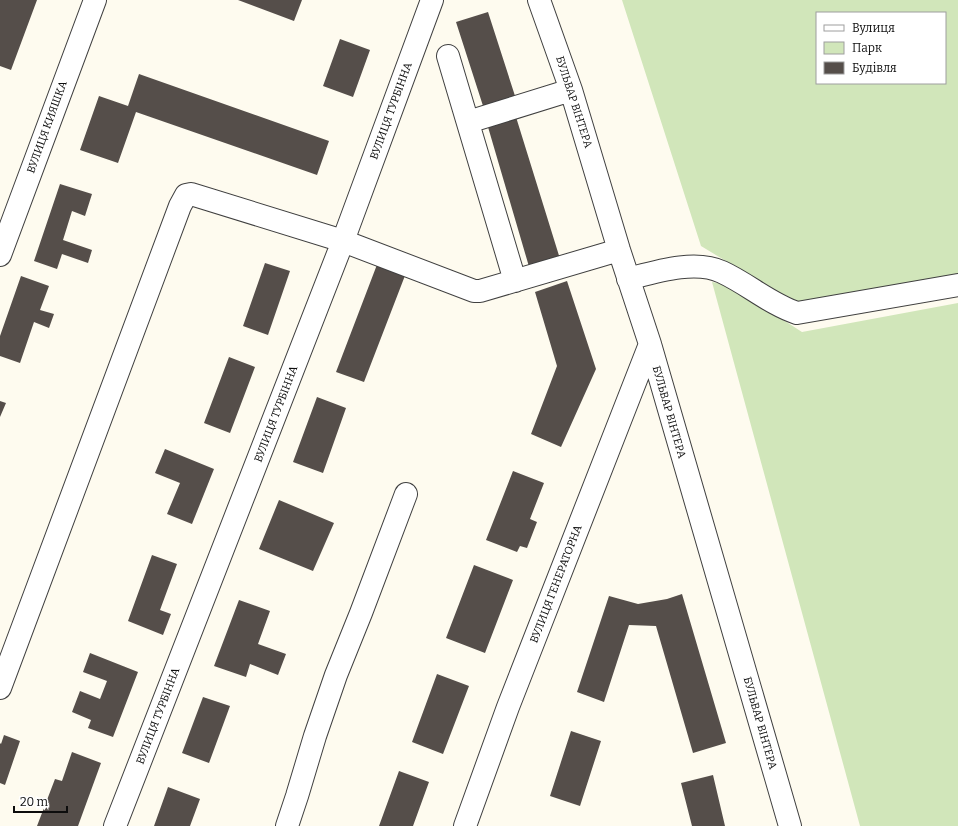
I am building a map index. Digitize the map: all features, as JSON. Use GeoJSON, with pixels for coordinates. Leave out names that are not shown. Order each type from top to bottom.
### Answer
{"type":"FeatureCollection","features":[{"type":"Feature","properties":{"kind":"street","name":"ВУЛИЦЯ КИЯШКА"},"geometry":{"type":"LineString","coordinates":[[0,255],[94,0]]}},
{"type":"Feature","properties":{"kind":"street","name":"ВУЛИЦЯ ТУРБІННА"},"geometry":{"type":"LineString","coordinates":[[115,826],[343,241],[432,0]]}},
{"type":"Feature","properties":{"kind":"street","name":"БУЛЬВАР ВІНТЕРА"},"geometry":{"type":"LineString","coordinates":[[539,0],[571,90],[628,279],[650,344],[790,826]]}},
{"type":"Feature","properties":{"kind":"street"},"geometry":{"type":"LineString","coordinates":[[448,56],[515,281]]}},
{"type":"Feature","properties":{"kind":"street"},"geometry":{"type":"LineString","coordinates":[[468,122],[571,90]]}},
{"type":"Feature","properties":{"kind":"street"},"geometry":{"type":"LineString","coordinates":[[0,688],[172,228],[186,195],[191,194],[343,241],[474,291],[480,291],[619,250]]}},
{"type":"Feature","properties":{"kind":"street"},"geometry":{"type":"LineString","coordinates":[[628,279],[666,270],[699,266],[720,271],[785,309],[798,313],[958,285]]}},
{"type":"Feature","properties":{"kind":"street","name":"ВУЛИЦЯ ГЕНЕРАТОРНА"},"geometry":{"type":"LineString","coordinates":[[465,826],[508,707],[650,344]]}},
{"type":"Feature","properties":{"kind":"street"},"geometry":{"type":"LineString","coordinates":[[287,826],[336,675],[406,494]]}},
{"type":"Feature","properties":{"kind":"green space"},"geometry":{"type":"Polygon","coordinates":[[[622,0],[958,0],[958,279],[802,307],[701,246],[622,0]]]}},
{"type":"Feature","properties":{"kind":"green space"},"geometry":{"type":"Polygon","coordinates":[[[712,282],[729,285],[802,332],[958,303],[958,826],[860,826],[712,282]]]}},
{"type":"Feature","properties":{"kind":"building"},"geometry":{"type":"Polygon","coordinates":[[[0,0],[37,0],[11,70],[0,66],[0,0]]]}},
{"type":"Feature","properties":{"kind":"building"},"geometry":{"type":"Polygon","coordinates":[[[238,0],[302,0],[294,21],[238,0]]]}},
{"type":"Feature","properties":{"kind":"building"},"geometry":{"type":"Polygon","coordinates":[[[488,12],[516,99],[484,109],[456,22],[488,12]]]}},
{"type":"Feature","properties":{"kind":"building"},"geometry":{"type":"Polygon","coordinates":[[[340,39],[370,50],[353,97],[323,86],[340,39]]]}},
{"type":"Feature","properties":{"kind":"building"},"geometry":{"type":"Polygon","coordinates":[[[139,74],[329,141],[317,175],[136,112],[118,163],[80,150],[99,96],[128,106],[139,74]]]}},
{"type":"Feature","properties":{"kind":"building"},"geometry":{"type":"Polygon","coordinates":[[[516,117],[561,262],[530,270],[488,127],[516,117]]]}},
{"type":"Feature","properties":{"kind":"building"},"geometry":{"type":"Polygon","coordinates":[[[60,184],[92,194],[85,216],[72,211],[63,240],[92,250],[88,263],[62,254],[57,269],[34,261],[60,184]]]}},
{"type":"Feature","properties":{"kind":"building"},"geometry":{"type":"Polygon","coordinates":[[[378,262],[406,273],[364,382],[336,372],[378,262]]]}},
{"type":"Feature","properties":{"kind":"building"},"geometry":{"type":"Polygon","coordinates":[[[265,263],[290,271],[268,335],[243,326],[265,263]]]}},
{"type":"Feature","properties":{"kind":"building"},"geometry":{"type":"Polygon","coordinates":[[[21,276],[49,286],[40,310],[54,314],[49,328],[34,322],[20,363],[0,356],[0,336],[21,276]]]}},
{"type":"Feature","properties":{"kind":"building"},"geometry":{"type":"Polygon","coordinates":[[[567,281],[596,369],[561,447],[531,434],[557,366],[535,292],[567,281]]]}},
{"type":"Feature","properties":{"kind":"building"},"geometry":{"type":"Polygon","coordinates":[[[229,357],[255,367],[230,433],[204,423],[229,357]]]}},
{"type":"Feature","properties":{"kind":"building"},"geometry":{"type":"Polygon","coordinates":[[[317,397],[346,408],[323,473],[293,462],[317,397]]]}},
{"type":"Feature","properties":{"kind":"building"},"geometry":{"type":"Polygon","coordinates":[[[0,401],[6,403],[0,417],[0,401]]]}},
{"type":"Feature","properties":{"kind":"building"},"geometry":{"type":"Polygon","coordinates":[[[165,449],[214,469],[192,524],[167,514],[180,483],[155,473],[165,449]]]}},
{"type":"Feature","properties":{"kind":"building"},"geometry":{"type":"Polygon","coordinates":[[[513,471],[544,483],[530,519],[537,522],[527,548],[520,546],[517,552],[486,540],[513,471]]]}},
{"type":"Feature","properties":{"kind":"building"},"geometry":{"type":"Polygon","coordinates":[[[279,500],[334,523],[313,571],[259,549],[279,500]]]}},
{"type":"Feature","properties":{"kind":"building"},"geometry":{"type":"Polygon","coordinates":[[[152,555],[177,564],[160,610],[171,614],[163,635],[128,621],[152,555]]]}},
{"type":"Feature","properties":{"kind":"building"},"geometry":{"type":"Polygon","coordinates":[[[474,565],[513,580],[485,653],[446,638],[474,565]]]}},
{"type":"Feature","properties":{"kind":"building"},"geometry":{"type":"Polygon","coordinates":[[[682,594],[726,743],[693,753],[656,626],[629,625],[604,702],[577,692],[609,596],[638,604],[667,599],[682,594]]]}},
{"type":"Feature","properties":{"kind":"building"},"geometry":{"type":"Polygon","coordinates":[[[239,600],[270,611],[258,644],[286,654],[278,675],[250,664],[246,677],[214,666],[239,600]]]}},
{"type":"Feature","properties":{"kind":"building"},"geometry":{"type":"Polygon","coordinates":[[[90,653],[138,672],[113,737],[88,728],[91,720],[72,712],[80,691],[100,699],[107,681],[83,672],[90,653]]]}},
{"type":"Feature","properties":{"kind":"building"},"geometry":{"type":"Polygon","coordinates":[[[437,674],[469,686],[443,754],[412,742],[437,674]]]}},
{"type":"Feature","properties":{"kind":"building"},"geometry":{"type":"Polygon","coordinates":[[[203,697],[230,706],[209,763],[182,753],[203,697]]]}},
{"type":"Feature","properties":{"kind":"building"},"geometry":{"type":"Polygon","coordinates":[[[571,731],[601,741],[580,806],[550,796],[571,731]]]}},
{"type":"Feature","properties":{"kind":"building"},"geometry":{"type":"Polygon","coordinates":[[[4,735],[20,741],[5,785],[0,783],[0,743],[1,744],[4,735]]]}},
{"type":"Feature","properties":{"kind":"building"},"geometry":{"type":"Polygon","coordinates":[[[72,752],[101,763],[78,826],[37,826],[55,779],[62,781],[72,752]]]}},
{"type":"Feature","properties":{"kind":"building"},"geometry":{"type":"Polygon","coordinates":[[[399,771],[429,782],[413,826],[379,826],[399,771]]]}},
{"type":"Feature","properties":{"kind":"building"},"geometry":{"type":"Polygon","coordinates":[[[713,775],[725,826],[692,826],[681,783],[713,775]]]}},
{"type":"Feature","properties":{"kind":"building"},"geometry":{"type":"Polygon","coordinates":[[[168,787],[200,799],[190,826],[154,826],[168,787]]]}}]}
